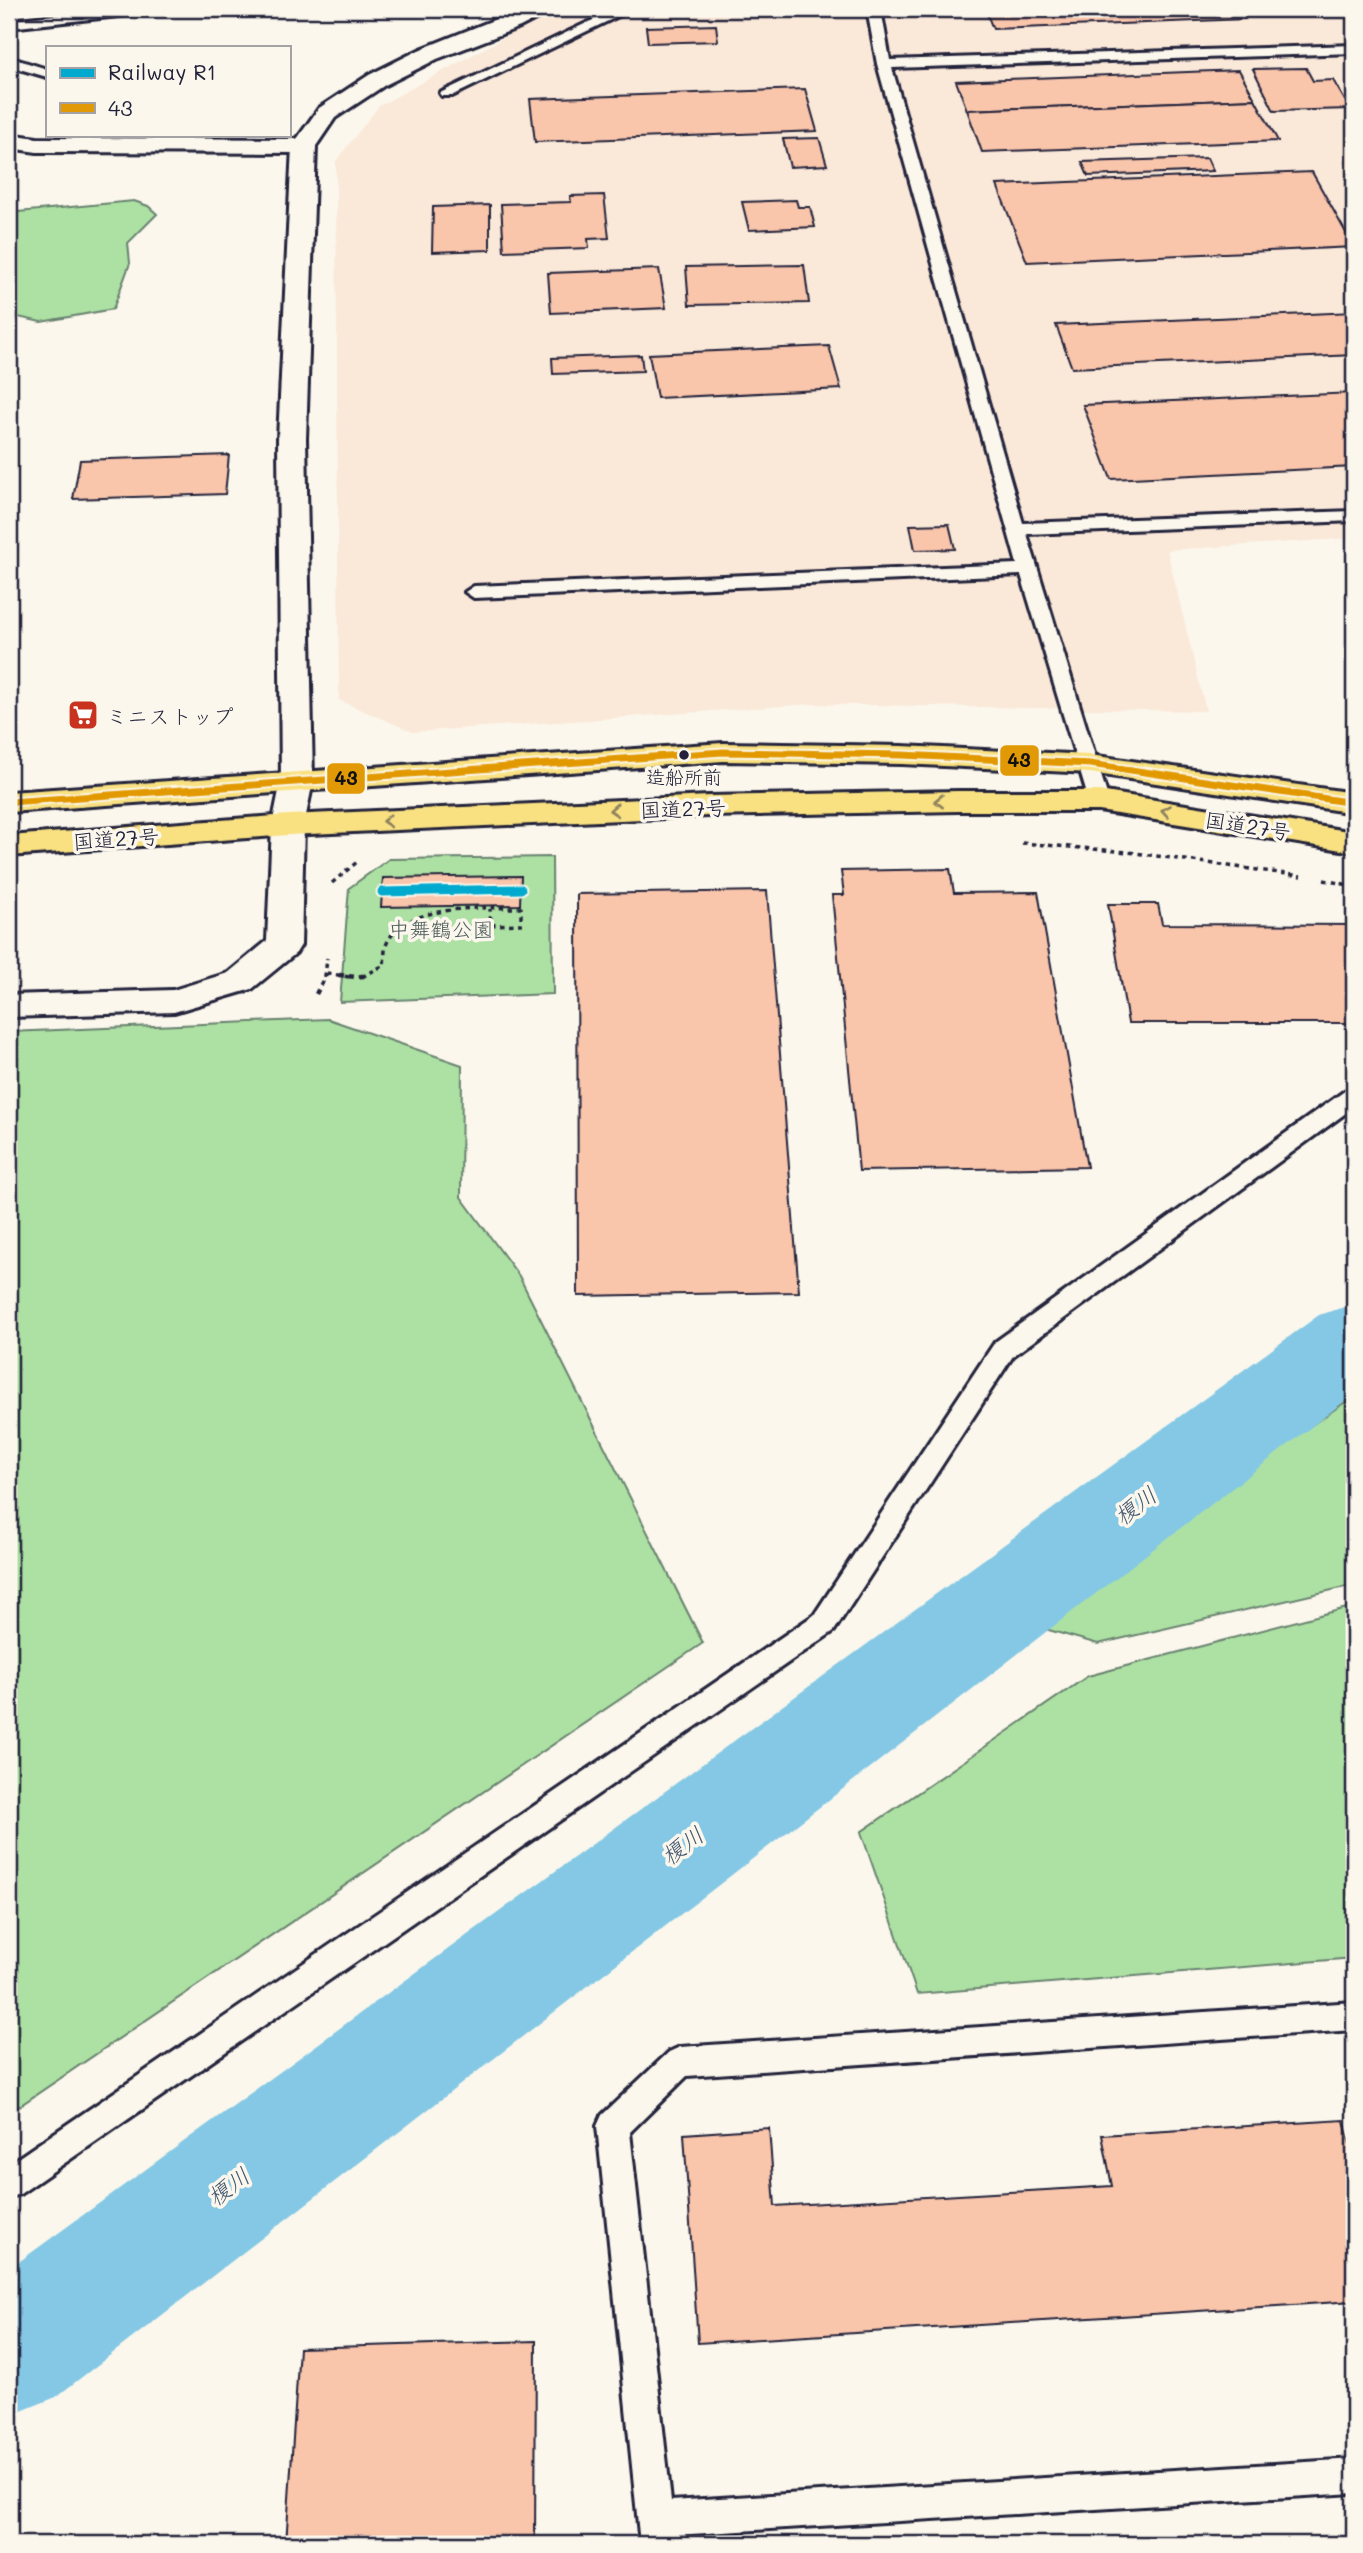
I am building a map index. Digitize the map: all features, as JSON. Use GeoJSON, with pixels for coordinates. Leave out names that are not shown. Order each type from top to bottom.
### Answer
{"type":"FeatureCollection","features":[{"type":"Feature","properties":{"kind":"highway","name":"国道27号"},"geometry":{"type":"LineString","coordinates":[[9,802],[723,752],[902,755],[1090,764],[1354,803]]}},
{"type":"Feature","properties":{"kind":"highway","name":"国道27号"},"geometry":{"type":"LineString","coordinates":[[9,846],[288,825],[709,806],[1099,801],[1354,842]]}},
{"type":"Feature","properties":{"kind":"street"},"geometry":{"type":"LineString","coordinates":[[9,1006],[174,1001],[240,981],[284,945],[288,825],[298,781],[292,439],[304,146],[327,113],[377,80],[429,54],[512,22],[537,9]]}},
{"type":"Feature","properties":{"kind":"street"},"geometry":{"type":"LineString","coordinates":[[13,152],[37,145],[110,140],[304,146]]}},
{"type":"Feature","properties":{"kind":"lane"},"geometry":{"type":"LineString","coordinates":[[9,24],[146,9]]}},
{"type":"Feature","properties":{"kind":"lane"},"geometry":{"type":"LineString","coordinates":[[447,93],[626,9]]}},
{"type":"Feature","properties":{"kind":"lane"},"geometry":{"type":"LineString","coordinates":[[874,9],[884,64],[1016,529],[1090,764],[1099,801]]}},
{"type":"Feature","properties":{"kind":"lane"},"geometry":{"type":"LineString","coordinates":[[884,64],[1354,49]]}},
{"type":"Feature","properties":{"kind":"lane"},"geometry":{"type":"LineString","coordinates":[[9,61],[24,68],[46,73]]}},
{"type":"Feature","properties":{"kind":"lane"},"geometry":{"type":"LineString","coordinates":[[1016,529],[1354,516]]}},
{"type":"Feature","properties":{"kind":"lane"},"geometry":{"type":"LineString","coordinates":[[474,592],[1028,569]]}},
{"type":"Feature","properties":{"kind":"lane"},"geometry":{"type":"LineString","coordinates":[[9,2183],[824,1623],[1004,1349],[1354,1096]]}},
{"type":"Feature","properties":{"kind":"lane"},"geometry":{"type":"LineString","coordinates":[[1354,2016],[680,2062],[612,2126],[657,2532],[1354,2476]]}},
{"type":"Feature","properties":{"kind":"path"},"geometry":{"type":"LineString","coordinates":[[1021,843],[1128,852],[1303,876]]}},
{"type":"Feature","properties":{"kind":"path"},"geometry":{"type":"LineString","coordinates":[[331,895],[332,882],[362,858]]}},
{"type":"Feature","properties":{"kind":"path"},"geometry":{"type":"LineString","coordinates":[[1316,878],[1354,886]]}},
{"type":"Feature","properties":{"kind":"path"},"geometry":{"type":"LineString","coordinates":[[327,973],[357,979],[373,973],[384,965],[387,943],[395,930],[427,913],[490,909],[521,908],[521,924],[491,925],[490,909]]}},
{"type":"Feature","properties":{"kind":"path"},"geometry":{"type":"LineString","coordinates":[[316,994],[327,973],[328,947]]}},
{"type":"Feature","properties":{"kind":"shaded area"},"geometry":{"type":"Polygon","coordinates":[[[557,9],[1354,9],[1354,538],[1167,550],[1206,711],[811,704],[413,732],[339,700],[336,161],[379,106],[557,9]]]}},
{"type":"Feature","properties":{"kind":"green space"},"geometry":{"type":"Polygon","coordinates":[[[134,201],[148,206],[157,214],[128,243],[130,263],[113,309],[41,322],[9,315],[9,219],[18,212],[134,201]]]}},
{"type":"Feature","properties":{"kind":"green space","name":"中舞鶴公園"},"geometry":{"type":"Polygon","coordinates":[[[552,857],[553,994],[340,1002],[349,888],[389,859],[552,857]]]}},
{"type":"Feature","properties":{"kind":"green space"},"geometry":{"type":"Polygon","coordinates":[[[328,1019],[462,1065],[461,1197],[519,1276],[703,1643],[9,2113],[9,1032],[328,1019]]]}},
{"type":"Feature","properties":{"kind":"green space"},"geometry":{"type":"Polygon","coordinates":[[[1354,1396],[1354,1585],[1098,1644],[1045,1629],[1158,1531],[1354,1396]]]}},
{"type":"Feature","properties":{"kind":"green space"},"geometry":{"type":"Polygon","coordinates":[[[1354,1606],[1354,1958],[917,1994],[861,1832],[1088,1676],[1354,1606]]]}},
{"type":"Feature","properties":{"kind":"building"},"geometry":{"type":"Polygon","coordinates":[[[985,9],[1239,9],[1245,19],[993,29],[985,9]]]}},
{"type":"Feature","properties":{"kind":"building"},"geometry":{"type":"Polygon","coordinates":[[[716,25],[718,41],[648,43],[646,27],[716,25]]]}},
{"type":"Feature","properties":{"kind":"building"},"geometry":{"type":"Polygon","coordinates":[[[1306,68],[1313,81],[1333,80],[1350,109],[1274,111],[1253,69],[1306,68]]]}},
{"type":"Feature","properties":{"kind":"building"},"geometry":{"type":"Polygon","coordinates":[[[1239,70],[1255,99],[967,110],[956,81],[1239,70]]]}},
{"type":"Feature","properties":{"kind":"building"},"geometry":{"type":"Polygon","coordinates":[[[805,89],[817,131],[535,142],[530,99],[805,89]]]}},
{"type":"Feature","properties":{"kind":"building"},"geometry":{"type":"Polygon","coordinates":[[[1255,99],[1278,141],[982,152],[967,110],[1255,99]]]}},
{"type":"Feature","properties":{"kind":"building"},"geometry":{"type":"Polygon","coordinates":[[[819,138],[827,165],[790,167],[783,139],[819,138]]]}},
{"type":"Feature","properties":{"kind":"building"},"geometry":{"type":"Polygon","coordinates":[[[1207,158],[1213,171],[1088,176],[1082,162],[1207,158]]]}},
{"type":"Feature","properties":{"kind":"building"},"geometry":{"type":"Polygon","coordinates":[[[1312,172],[1354,247],[1027,262],[997,185],[1312,172]]]}},
{"type":"Feature","properties":{"kind":"building"},"geometry":{"type":"Polygon","coordinates":[[[604,195],[609,238],[588,239],[589,248],[504,251],[501,204],[571,202],[570,196],[604,195]]]}},
{"type":"Feature","properties":{"kind":"building"},"geometry":{"type":"Polygon","coordinates":[[[796,200],[798,207],[810,207],[815,227],[749,230],[742,202],[796,200]]]}},
{"type":"Feature","properties":{"kind":"building"},"geometry":{"type":"Polygon","coordinates":[[[490,205],[490,250],[432,252],[433,207],[490,205]]]}},
{"type":"Feature","properties":{"kind":"building"},"geometry":{"type":"Polygon","coordinates":[[[804,265],[809,303],[689,305],[686,267],[804,265]]]}},
{"type":"Feature","properties":{"kind":"building"},"geometry":{"type":"Polygon","coordinates":[[[659,269],[666,308],[551,313],[548,273],[659,269]]]}},
{"type":"Feature","properties":{"kind":"building"},"geometry":{"type":"Polygon","coordinates":[[[1354,312],[1354,355],[1072,368],[1056,325],[1354,312]]]}},
{"type":"Feature","properties":{"kind":"building"},"geometry":{"type":"Polygon","coordinates":[[[829,346],[841,389],[657,398],[649,354],[829,346]]]}},
{"type":"Feature","properties":{"kind":"building"},"geometry":{"type":"Polygon","coordinates":[[[641,355],[643,371],[553,374],[552,358],[641,355]]]}},
{"type":"Feature","properties":{"kind":"building"},"geometry":{"type":"Polygon","coordinates":[[[1354,393],[1354,467],[1111,479],[1083,405],[1354,393]]]}},
{"type":"Feature","properties":{"kind":"building"},"geometry":{"type":"Polygon","coordinates":[[[229,455],[225,494],[73,499],[80,460],[229,455]]]}},
{"type":"Feature","properties":{"kind":"building"},"geometry":{"type":"Polygon","coordinates":[[[949,524],[955,549],[915,550],[910,525],[949,524]]]}},
{"type":"Feature","properties":{"kind":"building"},"geometry":{"type":"Polygon","coordinates":[[[950,869],[954,893],[1038,892],[1087,1167],[859,1171],[832,895],[844,895],[841,871],[950,869]]]}},
{"type":"Feature","properties":{"kind":"building"},"geometry":{"type":"Polygon","coordinates":[[[521,876],[520,905],[381,907],[383,878],[521,876]]]}},
{"type":"Feature","properties":{"kind":"building"},"geometry":{"type":"Polygon","coordinates":[[[767,891],[799,1292],[578,1296],[577,894],[767,891]]]}},
{"type":"Feature","properties":{"kind":"building"},"geometry":{"type":"Polygon","coordinates":[[[1108,904],[1158,904],[1162,924],[1354,925],[1354,1023],[1128,1023],[1108,904]]]}},
{"type":"Feature","properties":{"kind":"building"},"geometry":{"type":"Polygon","coordinates":[[[1344,2120],[1354,2161],[1354,2301],[698,2343],[684,2134],[769,2128],[775,2206],[1112,2186],[1102,2135],[1344,2120]]]}},
{"type":"Feature","properties":{"kind":"building"},"geometry":{"type":"Polygon","coordinates":[[[536,2341],[535,2544],[286,2544],[299,2348],[536,2341]]]}},
{"type":"Feature","properties":{"kind":"waterway","name":"榎川"},"geometry":{"type":"LineString","coordinates":[[9,2350],[1354,1341]]}},
{"type":"Feature","properties":{"kind":"rail line","name":"R1"},"geometry":{"type":"LineString","coordinates":[[382,892],[521,889]]}},
{"type":"Feature","properties":{"kind":"transit line","name":"43"},"geometry":{"type":"LineString","coordinates":[[9,802],[723,752],[902,755],[1090,764],[1354,803]]}},
{"type":"Feature","properties":{"kind":"place","name":"ミニストップ"},"geometry":{"type":"Point","coordinates":[83,715]}},
{"type":"Feature","properties":{"kind":"place","name":"造船所前"},"geometry":{"type":"Point","coordinates":[684,755]}}]}
